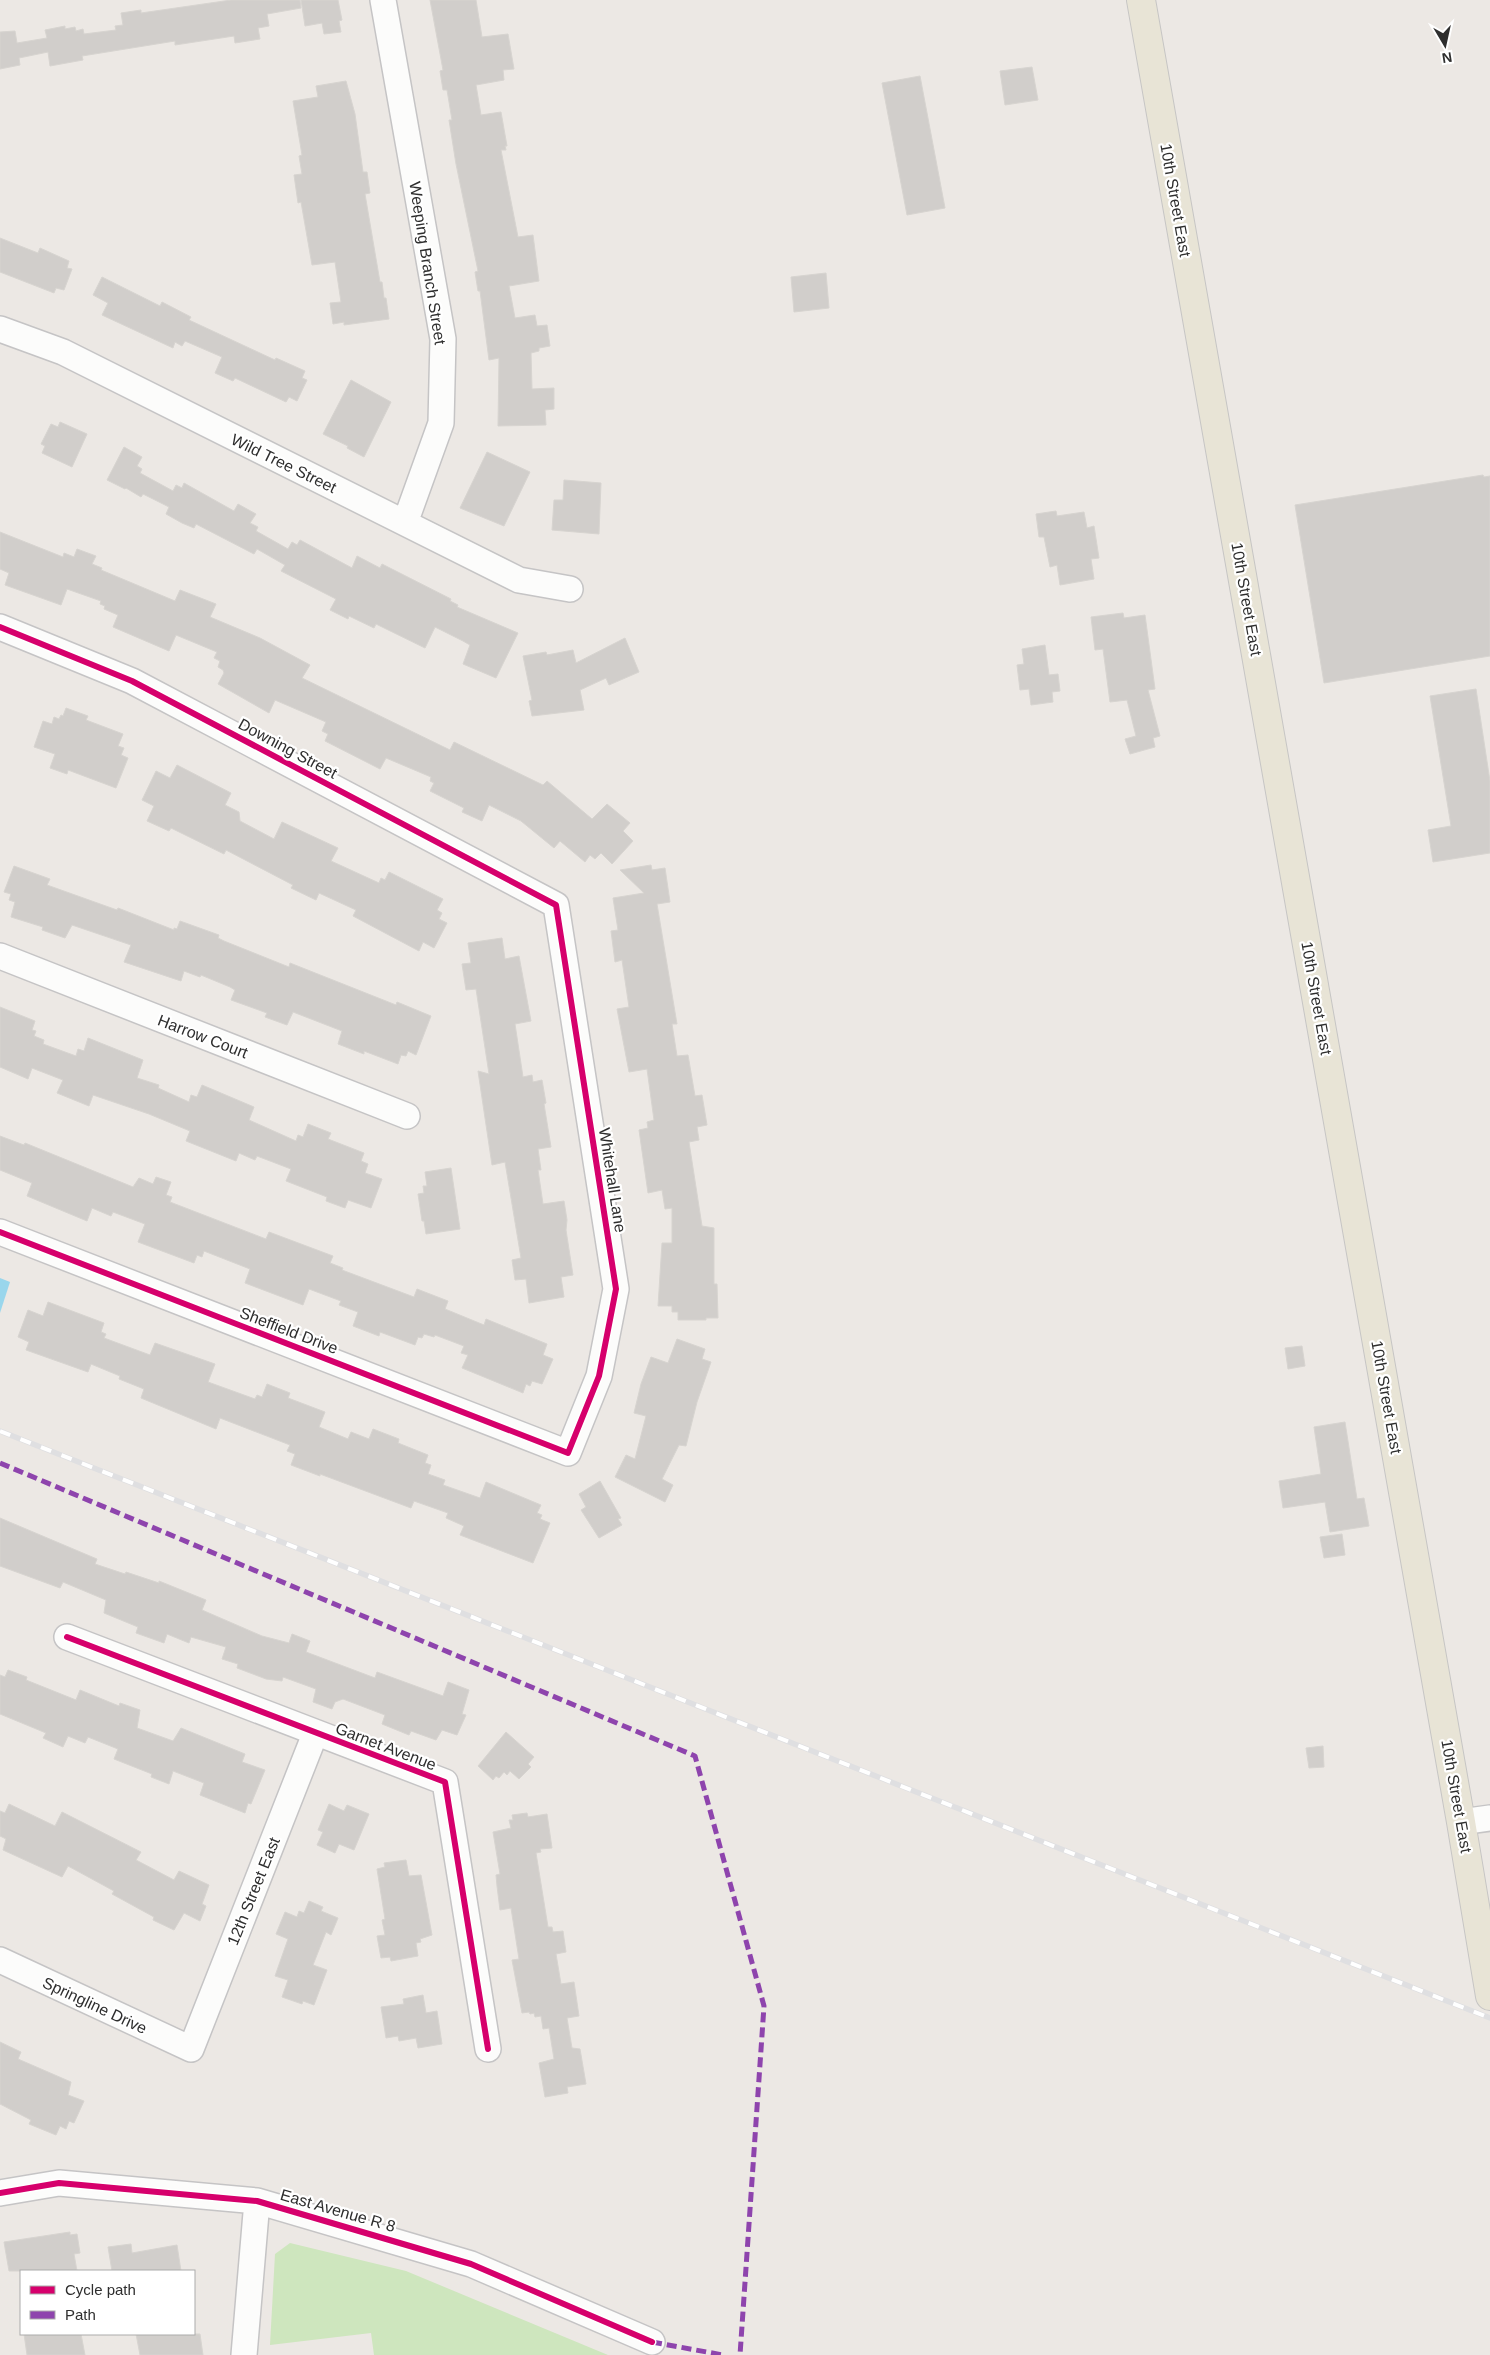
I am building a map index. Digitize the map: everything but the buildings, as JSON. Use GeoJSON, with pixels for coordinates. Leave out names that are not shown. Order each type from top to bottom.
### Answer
{"type":"FeatureCollection","features":[{"type":"Feature","properties":{"kind":"main road","name":"10th Street East"},"geometry":{"type":"LineString","coordinates":[[1141,0],[1462,1822],[1490,1996]]}},
{"type":"Feature","properties":{"kind":"street","name":"Weeping Branch Street"},"geometry":{"type":"LineString","coordinates":[[383,0],[442,339],[441,423],[406,523]]}},
{"type":"Feature","properties":{"kind":"street","name":"Wild Tree Street"},"geometry":{"type":"LineString","coordinates":[[0,329],[63,352],[519,580],[570,590]]}},
{"type":"Feature","properties":{"kind":"street","name":"Downing Street"},"geometry":{"type":"LineString","coordinates":[[0,627],[132,681],[556,905]]}},
{"type":"Feature","properties":{"kind":"street","name":"Whitehall Lane"},"geometry":{"type":"LineString","coordinates":[[556,905],[616,1289],[599,1376],[568,1453]]}},
{"type":"Feature","properties":{"kind":"street","name":"Harrow Court"},"geometry":{"type":"LineString","coordinates":[[0,956],[407,1116]]}},
{"type":"Feature","properties":{"kind":"street","name":"Sheffield Drive"},"geometry":{"type":"LineString","coordinates":[[0,1232],[568,1453]]}},
{"type":"Feature","properties":{"kind":"street","name":"Garnet Avenue"},"geometry":{"type":"LineString","coordinates":[[67,1636],[315,1734],[444,1782],[488,2049]]}},
{"type":"Feature","properties":{"kind":"street","name":"12th Street East"},"geometry":{"type":"LineString","coordinates":[[191,2049],[315,1734]]}},
{"type":"Feature","properties":{"kind":"street"},"geometry":{"type":"LineString","coordinates":[[1462,1822],[1490,1818]]}},
{"type":"Feature","properties":{"kind":"street","name":"Springline Drive"},"geometry":{"type":"LineString","coordinates":[[0,1960],[191,2049]]}},
{"type":"Feature","properties":{"kind":"street","name":"East Avenue R 8"},"geometry":{"type":"LineString","coordinates":[[0,2193],[58,2183],[257,2201],[471,2264],[652,2342]]}},
{"type":"Feature","properties":{"kind":"street"},"geometry":{"type":"LineString","coordinates":[[244,2355],[257,2201]]}},
{"type":"Feature","properties":{"kind":"green space"},"geometry":{"type":"Polygon","coordinates":[[[290,2243],[406,2271],[608,2355],[374,2355],[371,2333],[270,2345],[275,2254],[290,2243]]]}},
{"type":"Feature","properties":{"kind":"water"},"geometry":{"type":"Polygon","coordinates":[[[0,1278],[10,1282],[0,1313],[0,1278]]]}},
{"type":"Feature","properties":{"kind":"railway"},"geometry":{"type":"LineString","coordinates":[[0,1431],[1490,2018]]}},
{"type":"Feature","properties":{"kind":"marked path"},"geometry":{"type":"LineString","coordinates":[[0,1463],[695,1756],[764,2006],[740,2355]]}},
{"type":"Feature","properties":{"kind":"marked path"},"geometry":{"type":"LineString","coordinates":[[652,2342],[723,2355]]}},
{"type":"Feature","properties":{"kind":"cycle path"},"geometry":{"type":"LineString","coordinates":[[0,627],[132,681],[556,905],[616,1289],[599,1376],[568,1453],[0,1232]]}},
{"type":"Feature","properties":{"kind":"cycle path"},"geometry":{"type":"LineString","coordinates":[[67,1637],[445,1782],[488,2049]]}},
{"type":"Feature","properties":{"kind":"cycle path"},"geometry":{"type":"LineString","coordinates":[[0,2193],[59,2183],[257,2201],[471,2264],[652,2342]]}}]}
